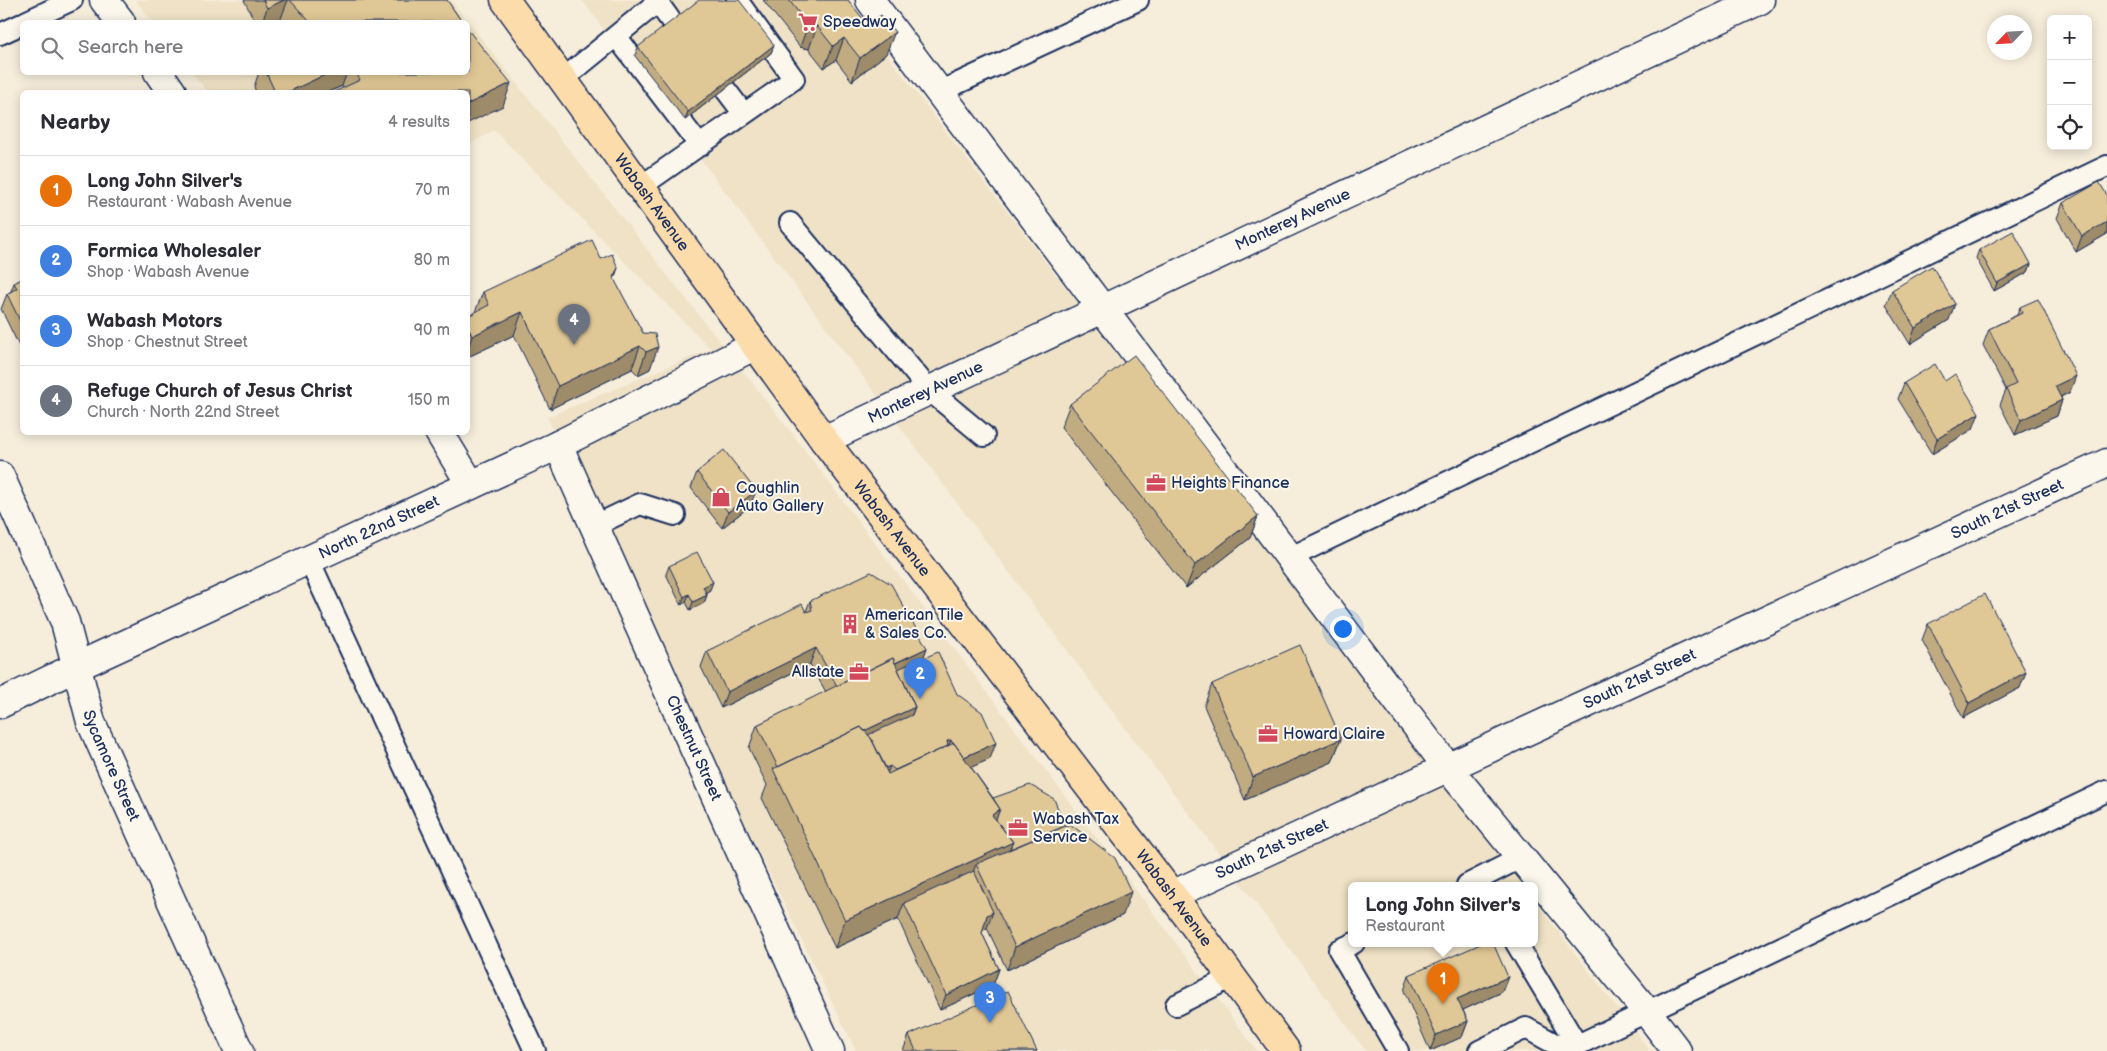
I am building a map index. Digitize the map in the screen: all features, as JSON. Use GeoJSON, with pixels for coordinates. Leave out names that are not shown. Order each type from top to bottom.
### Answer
{"type":"FeatureCollection","features":[{"type":"Feature","properties":{"kind":"main road","name":"Wabash Avenue"},"geometry":{"type":"LineString","coordinates":[[505,0],[754,346],[1172,895],[1286,1051]]}},
{"type":"Feature","properties":{"kind":"street"},"geometry":{"type":"LineString","coordinates":[[104,0],[119,20]]}},
{"type":"Feature","properties":{"kind":"street"},"geometry":{"type":"LineString","coordinates":[[870,0],[1448,768],[1677,1051]]}},
{"type":"Feature","properties":{"kind":"street","name":"Monterey Avenue"},"geometry":{"type":"LineString","coordinates":[[824,440],[1760,0]]}},
{"type":"Feature","properties":{"kind":"street"},"geometry":{"type":"LineString","coordinates":[[160,75],[171,90]]}},
{"type":"Feature","properties":{"kind":"street","name":"North 22nd Street"},"geometry":{"type":"LineString","coordinates":[[0,704],[76,667],[558,445],[754,346]]}},
{"type":"Feature","properties":{"kind":"street"},"geometry":{"type":"LineString","coordinates":[[441,435],[472,485]]}},
{"type":"Feature","properties":{"kind":"street","name":"Chestnut Street"},"geometry":{"type":"LineString","coordinates":[[558,445],[830,1051]]}},
{"type":"Feature","properties":{"kind":"street","name":"South 21st Street"},"geometry":{"type":"LineString","coordinates":[[1172,895],[2107,464]]}},
{"type":"Feature","properties":{"kind":"street","name":"Sycamore Street"},"geometry":{"type":"LineString","coordinates":[[0,476],[65,622],[91,722],[239,1051]]}},
{"type":"Feature","properties":{"kind":"lane"},"geometry":{"type":"LineString","coordinates":[[30,20],[72,0]]}},
{"type":"Feature","properties":{"kind":"lane"},"geometry":{"type":"LineString","coordinates":[[640,187],[794,79],[737,0]]}},
{"type":"Feature","properties":{"kind":"lane"},"geometry":{"type":"LineString","coordinates":[[940,92],[1138,0]]}},
{"type":"Feature","properties":{"kind":"lane"},"geometry":{"type":"LineString","coordinates":[[562,80],[658,1],[674,25]]}},
{"type":"Feature","properties":{"kind":"lane"},"geometry":{"type":"LineString","coordinates":[[0,34],[20,25]]}},
{"type":"Feature","properties":{"kind":"lane"},"geometry":{"type":"LineString","coordinates":[[616,36],[700,146]]}},
{"type":"Feature","properties":{"kind":"lane"},"geometry":{"type":"LineString","coordinates":[[725,89],[744,114]]}},
{"type":"Feature","properties":{"kind":"lane"},"geometry":{"type":"LineString","coordinates":[[1289,558],[2107,166]]}},
{"type":"Feature","properties":{"kind":"lane"},"geometry":{"type":"LineString","coordinates":[[790,222],[929,390],[984,436]]}},
{"type":"Feature","properties":{"kind":"lane"},"geometry":{"type":"LineString","coordinates":[[594,526],[640,504],[675,516]]}},
{"type":"Feature","properties":{"kind":"lane"},"geometry":{"type":"LineString","coordinates":[[309,560],[535,1051]]}},
{"type":"Feature","properties":{"kind":"lane"},"geometry":{"type":"LineString","coordinates":[[1570,1049],[2107,791]]}},
{"type":"Feature","properties":{"kind":"lane"},"geometry":{"type":"LineString","coordinates":[[1477,882],[1520,858]]}},
{"type":"Feature","properties":{"kind":"lane"},"geometry":{"type":"LineString","coordinates":[[1347,946],[1398,1051]]}},
{"type":"Feature","properties":{"kind":"lane"},"geometry":{"type":"LineString","coordinates":[[1518,947],[1570,1049]]}},
{"type":"Feature","properties":{"kind":"lane"},"geometry":{"type":"LineString","coordinates":[[1176,1005],[1232,977]]}},
{"type":"Feature","properties":{"kind":"lane"},"geometry":{"type":"LineString","coordinates":[[1479,1051],[1526,1028],[1570,1049]]}},
{"type":"Feature","properties":{"kind":"shaded area"},"geometry":{"type":"Polygon","coordinates":[[[136,0],[451,0],[467,20],[151,20],[136,0]]]}},
{"type":"Feature","properties":{"kind":"shaded area"},"geometry":{"type":"Polygon","coordinates":[[[582,0],[845,0],[1521,882],[1348,882],[1348,947],[1538,947],[1538,905],[1650,1051],[1366,1051],[582,0]]]}},
{"type":"Feature","properties":{"kind":"shaded area"},"geometry":{"type":"Polygon","coordinates":[[[470,24],[801,445],[1257,1051],[856,1051],[547,417],[711,349],[494,130],[470,144],[470,90],[206,90],[194,75],[470,75],[470,24]]]}},
{"type":"Feature","properties":{"kind":"building"},"geometry":{"type":"Polygon","coordinates":[[[263,0],[284,0],[267,8],[263,0]]]}},
{"type":"Feature","properties":{"kind":"building"},"geometry":{"type":"Polygon","coordinates":[[[290,0],[447,0],[461,20],[308,20],[290,0]]]}},
{"type":"Feature","properties":{"kind":"building"},"geometry":{"type":"Polygon","coordinates":[[[699,0],[739,0],[774,45],[688,112],[638,47],[699,0]]]}},
{"type":"Feature","properties":{"kind":"building"},"geometry":{"type":"Polygon","coordinates":[[[789,0],[848,0],[868,25],[881,15],[895,32],[860,58],[844,38],[833,46],[817,26],[808,25],[789,0]]]}},
{"type":"Feature","properties":{"kind":"building"},"geometry":{"type":"Polygon","coordinates":[[[470,32],[511,83],[470,103],[470,90],[338,90],[360,80],[358,75],[470,75],[470,32]]]}},
{"type":"Feature","properties":{"kind":"building"},"geometry":{"type":"Polygon","coordinates":[[[267,75],[325,75],[292,90],[274,90],[267,75]]]}},
{"type":"Feature","properties":{"kind":"building"},"geometry":{"type":"Polygon","coordinates":[[[2099,182],[2107,195],[2107,222],[2082,236],[2063,203],[2099,182]]]}},
{"type":"Feature","properties":{"kind":"building"},"geometry":{"type":"Polygon","coordinates":[[[2013,231],[2031,264],[1997,283],[1979,250],[2013,231]]]}},
{"type":"Feature","properties":{"kind":"building"},"geometry":{"type":"Polygon","coordinates":[[[592,240],[601,259],[612,254],[618,268],[613,277],[643,333],[655,334],[658,347],[646,352],[640,346],[558,386],[522,312],[472,336],[470,332],[470,315],[489,305],[483,292],[592,240]]]}},
{"type":"Feature","properties":{"kind":"building"},"geometry":{"type":"Polygon","coordinates":[[[1932,266],[1955,304],[1915,328],[1892,290],[1932,266]]]}},
{"type":"Feature","properties":{"kind":"building"},"geometry":{"type":"Polygon","coordinates":[[[20,280],[20,321],[7,294],[17,288],[14,283],[20,280]]]}},
{"type":"Feature","properties":{"kind":"building"},"geometry":{"type":"Polygon","coordinates":[[[2038,299],[2076,376],[2055,386],[2062,400],[2021,420],[2006,389],[2016,384],[1989,329],[2022,313],[2020,307],[2038,299]]]}},
{"type":"Feature","properties":{"kind":"building","name":"Heights Finance"},"geometry":{"type":"Polygon","coordinates":[[[1134,355],[1258,516],[1195,565],[1070,404],[1134,355]]]}},
{"type":"Feature","properties":{"kind":"building"},"geometry":{"type":"Polygon","coordinates":[[[1935,364],[1945,381],[1955,374],[1979,413],[1937,439],[1904,383],[1935,364]]]}},
{"type":"Feature","properties":{"kind":"building"},"geometry":{"type":"Polygon","coordinates":[[[724,450],[756,491],[728,512],[697,472],[724,450]]]}},
{"type":"Feature","properties":{"kind":"building"},"geometry":{"type":"Polygon","coordinates":[[[697,552],[713,582],[703,587],[707,595],[693,602],[689,594],[684,597],[669,566],[697,552]]]}},
{"type":"Feature","properties":{"kind":"building"},"geometry":{"type":"Polygon","coordinates":[[[871,572],[891,584],[927,648],[895,663],[893,658],[837,686],[816,648],[727,692],[707,651],[802,604],[806,612],[812,610],[810,601],[871,572]]]}},
{"type":"Feature","properties":{"kind":"building"},"geometry":{"type":"Polygon","coordinates":[[[1985,594],[2026,672],[1969,703],[1928,624],[1985,594]]]}},
{"type":"Feature","properties":{"kind":"building","name":"Howard Claire"},"geometry":{"type":"Polygon","coordinates":[[[1300,645],[1341,739],[1253,777],[1212,684],[1300,645]]]}},
{"type":"Feature","properties":{"kind":"building"},"geometry":{"type":"Polygon","coordinates":[[[938,652],[957,694],[982,712],[996,743],[964,757],[951,740],[947,741],[948,746],[895,770],[890,766],[886,768],[868,735],[912,715],[915,707],[898,669],[938,652]]]}},
{"type":"Feature","properties":{"kind":"building"},"geometry":{"type":"Polygon","coordinates":[[[893,658],[915,707],[864,731],[861,727],[778,767],[757,725],[893,658]]]}},
{"type":"Feature","properties":{"kind":"building"},"geometry":{"type":"Polygon","coordinates":[[[861,727],[871,738],[888,774],[954,743],[1000,809],[992,815],[1013,842],[845,920],[773,769],[861,727]]]}},
{"type":"Feature","properties":{"kind":"building"},"geometry":{"type":"Polygon","coordinates":[[[1030,785],[1054,799],[1065,826],[1010,849],[1013,842],[996,820],[1000,809],[993,798],[1030,785]]]}},
{"type":"Feature","properties":{"kind":"building"},"geometry":{"type":"Polygon","coordinates":[[[1070,824],[1115,858],[1131,892],[1015,947],[976,864],[1070,824]]]}},
{"type":"Feature","properties":{"kind":"building"},"geometry":{"type":"Polygon","coordinates":[[[974,871],[993,912],[987,915],[982,933],[999,969],[946,995],[904,903],[974,871]]]}},
{"type":"Feature","properties":{"kind":"building"},"geometry":{"type":"Polygon","coordinates":[[[1474,947],[1495,947],[1508,977],[1457,999],[1468,1021],[1436,1035],[1409,975],[1474,947]]]}},
{"type":"Feature","properties":{"kind":"building"},"geometry":{"type":"Polygon","coordinates":[[[1008,991],[1037,1051],[916,1051],[909,1035],[1008,991]]]}},
{"type":"Feature","properties":{"kind":"place","name":"Speedway"},"geometry":{"type":"Point","coordinates":[808,22]}},
{"type":"Feature","properties":{"kind":"place","name":"Refuge Church of Jesus Christ"},"geometry":{"type":"Point","coordinates":[574,345]}},
{"type":"Feature","properties":{"kind":"place","name":"Heights Finance"},"geometry":{"type":"Point","coordinates":[1156,483]}},
{"type":"Feature","properties":{"kind":"place","name":"Coughlin Auto Gallery"},"geometry":{"type":"Point","coordinates":[721,497]}},
{"type":"Feature","properties":{"kind":"place","name":"American Tile & Sales Co."},"geometry":{"type":"Point","coordinates":[850,624]}},
{"type":"Feature","properties":{"kind":"place","name":"Allstate"},"geometry":{"type":"Point","coordinates":[859,672]}},
{"type":"Feature","properties":{"kind":"place","name":"Formica Wholesaler"},"geometry":{"type":"Point","coordinates":[920,699]}},
{"type":"Feature","properties":{"kind":"place","name":"Howard Claire"},"geometry":{"type":"Point","coordinates":[1268,734]}},
{"type":"Feature","properties":{"kind":"place","name":"Wabash Tax Service"},"geometry":{"type":"Point","coordinates":[1018,828]}},
{"type":"Feature","properties":{"kind":"place","name":"Long John Silver's"},"geometry":{"type":"Point","coordinates":[1443,1004]}},
{"type":"Feature","properties":{"kind":"place","name":"Wabash Motors"},"geometry":{"type":"Point","coordinates":[990,1023]}}]}
